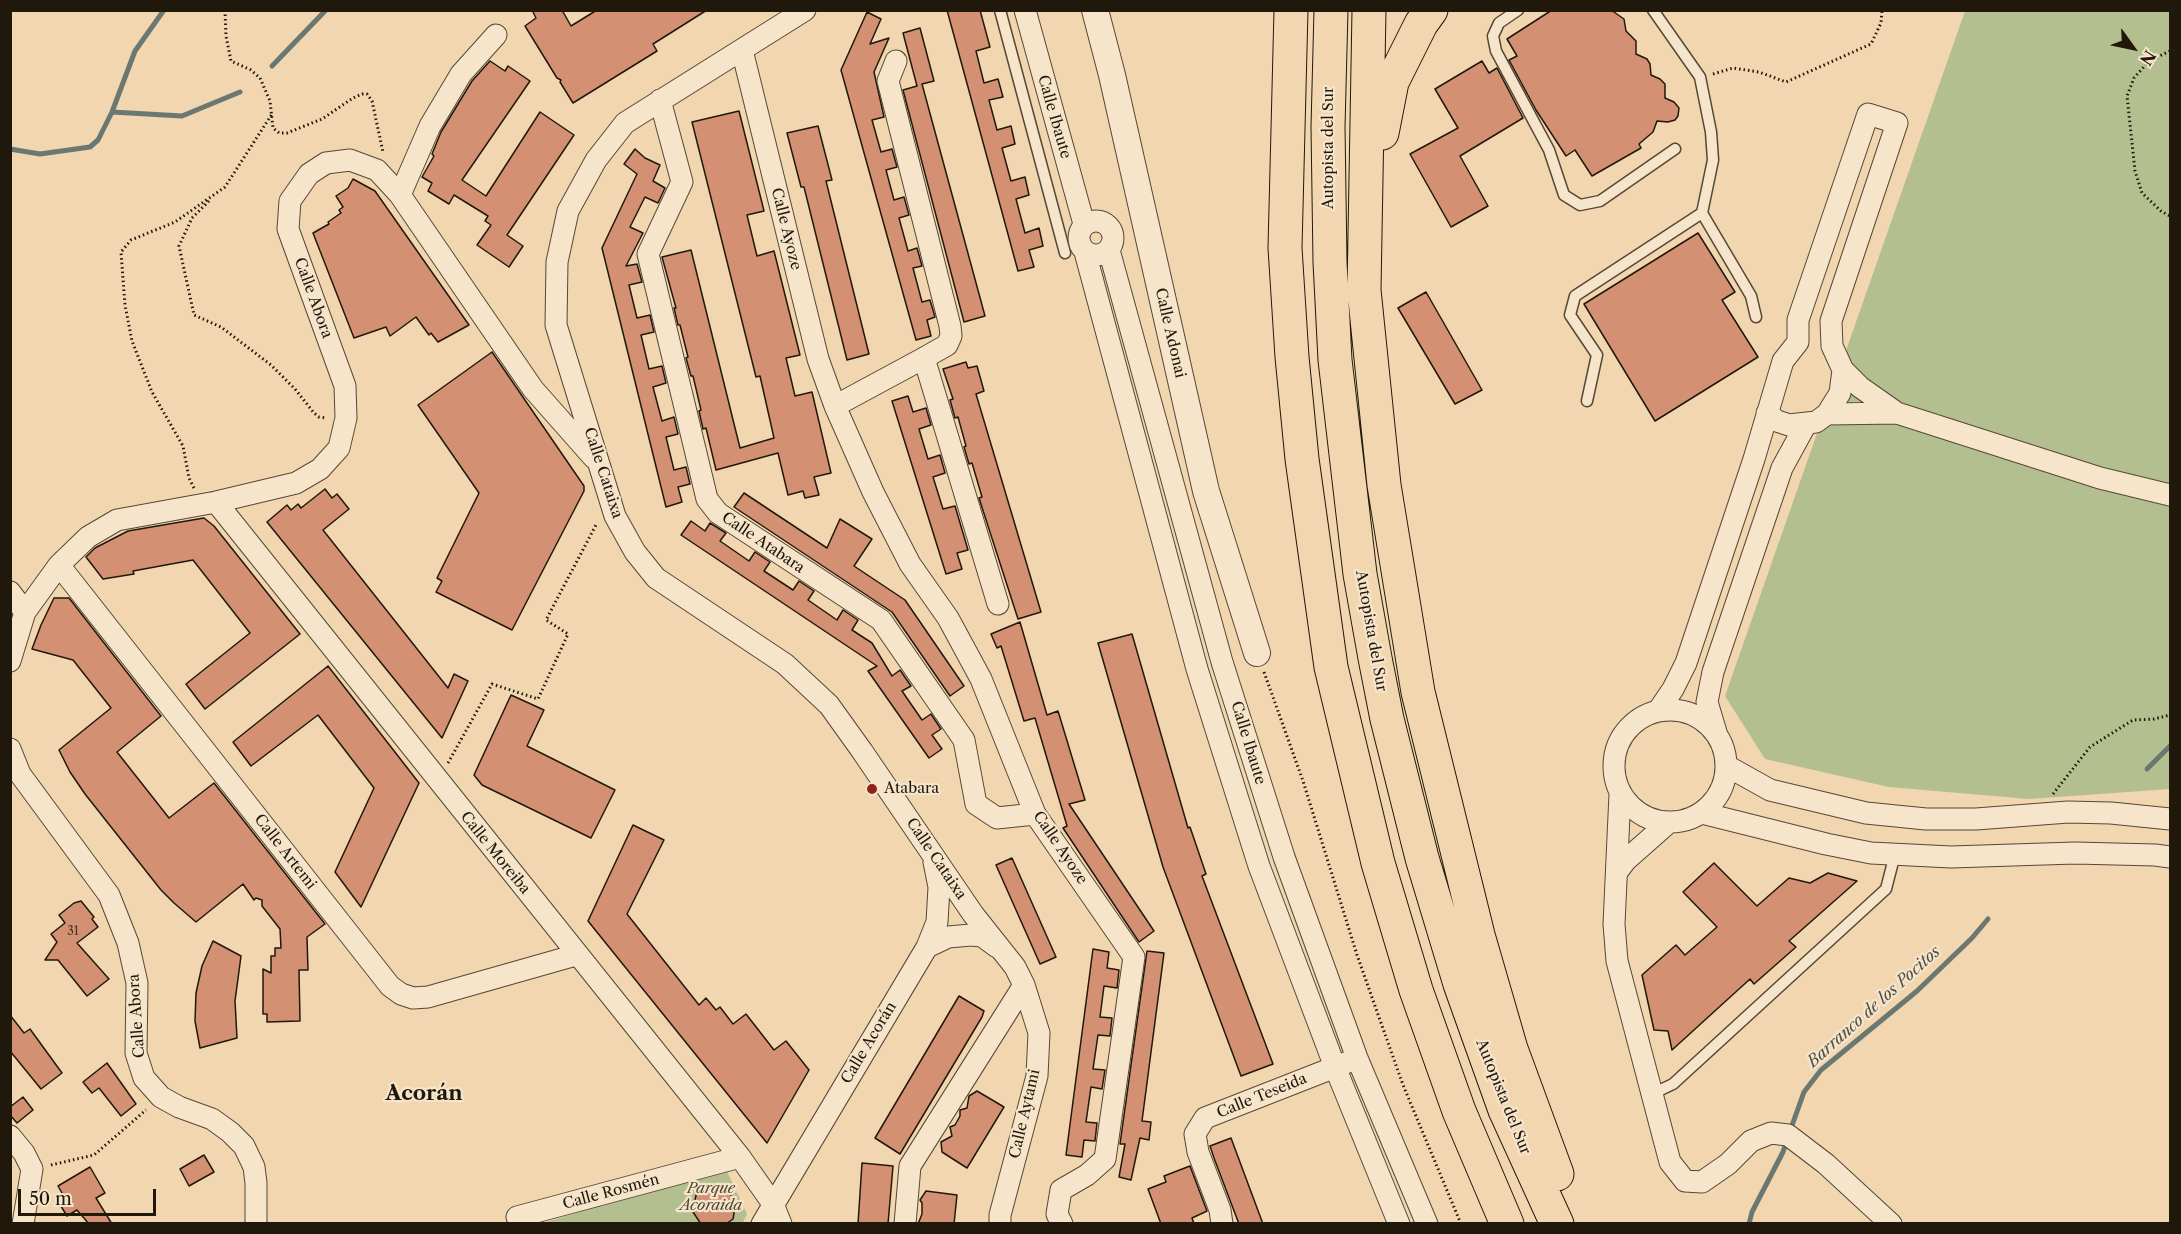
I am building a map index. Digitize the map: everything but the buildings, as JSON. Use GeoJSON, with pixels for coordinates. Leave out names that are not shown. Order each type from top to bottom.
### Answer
{"type":"FeatureCollection","features":[{"type":"Feature","properties":{"kind":"highway"},"geometry":{"type":"LineString","coordinates":[[1269,10],[1267,182],[1285,248]]}},
{"type":"Feature","properties":{"kind":"highway"},"geometry":{"type":"LineString","coordinates":[[1291,10],[1285,248],[1302,459],[1331,667],[1378,863],[1416,990],[1459,1111],[1507,1224]]}},
{"type":"Feature","properties":{"kind":"highway","name":"Autopista del Sur"},"geometry":{"type":"LineString","coordinates":[[1331,10],[1328,150],[1335,360],[1360,574],[1375,658],[1387,719],[1422,858],[1460,984],[1505,1110],[1559,1224]]}},
{"type":"Feature","properties":{"kind":"highway"},"geometry":{"type":"LineString","coordinates":[[1369,10],[1364,290],[1384,485],[1418,692],[1478,935],[1511,1049],[1561,1186],[1559,1224]]}},
{"type":"Feature","properties":{"kind":"highway"},"geometry":{"type":"LineString","coordinates":[[1364,290],[1376,160],[1392,82],[1421,24],[1431,10]]}},
{"type":"Feature","properties":{"kind":"street","name":"Calle Cataixa"},"geometry":{"type":"LineString","coordinates":[[805,10],[625,123],[596,160],[568,211],[557,262],[556,325],[615,516],[630,543],[656,578],[785,664],[829,705],[973,914]]}},
{"type":"Feature","properties":{"kind":"street","name":"Calle Ibaute"},"geometry":{"type":"LineString","coordinates":[[1025,10],[1041,117],[1084,224]]}},
{"type":"Feature","properties":{"kind":"street","name":"Calle Adonai"},"geometry":{"type":"LineString","coordinates":[[1095,10],[1112,75],[1206,491],[1257,653]]}},
{"type":"Feature","properties":{"kind":"street"},"geometry":{"type":"LineString","coordinates":[[400,195],[430,126],[456,82],[496,35]]}},
{"type":"Feature","properties":{"kind":"street","name":"Calle Ayoze"},"geometry":{"type":"LineString","coordinates":[[742,50],[818,359],[835,406],[873,492],[910,564],[948,618],[981,679],[1035,814],[1134,957],[1105,1159],[1088,1175],[1060,1190],[1056,1214],[1062,1224]]}},
{"type":"Feature","properties":{"kind":"street"},"geometry":{"type":"LineString","coordinates":[[835,406],[946,345],[951,336],[951,326],[888,81],[896,61]]}},
{"type":"Feature","properties":{"kind":"street","name":"Calle Atabara"},"geometry":{"type":"LineString","coordinates":[[660,100],[682,182],[648,254],[707,499],[718,513],[881,620],[964,740],[976,804],[998,818],[1035,814]]}},
{"type":"Feature","properties":{"kind":"street"},"geometry":{"type":"LineString","coordinates":[[1798,342],[1798,321],[1868,114],[1897,123],[1831,321],[1832,345],[1843,370],[1860,387],[1897,412],[2100,478],[2170,495]]}},
{"type":"Feature","properties":{"kind":"street","name":"Calle Abora"},"geometry":{"type":"LineString","coordinates":[[10,661],[26,612],[59,565],[88,537],[117,520],[209,503],[296,483],[320,469],[339,448],[346,418],[345,387],[288,229],[290,201],[309,174],[326,163],[350,160],[377,170],[400,195],[533,389],[601,465]]}},
{"type":"Feature","properties":{"kind":"street"},"geometry":{"type":"LineString","coordinates":[[1095,220],[1110,226],[1114,235],[1109,250],[1095,256],[1075,253],[1084,224],[1095,220]]}},
{"type":"Feature","properties":{"kind":"street","name":"Calle Ibaute"},"geometry":{"type":"LineString","coordinates":[[1109,250],[1222,662],[1284,857],[1357,1058],[1427,1224]]}},
{"type":"Feature","properties":{"kind":"street","name":"Calle Ibaute"},"geometry":{"type":"LineString","coordinates":[[1075,253],[1197,669],[1259,866],[1335,1067],[1399,1224]]}},
{"type":"Feature","properties":{"kind":"street"},"geometry":{"type":"LineString","coordinates":[[1658,711],[1686,663],[1783,361],[1798,342],[1817,337],[1832,345]]}},
{"type":"Feature","properties":{"kind":"street"},"geometry":{"type":"LineString","coordinates":[[924,358],[998,604]]}},
{"type":"Feature","properties":{"kind":"street"},"geometry":{"type":"LineString","coordinates":[[1767,413],[1789,425],[1816,422],[1827,414],[1840,393],[1843,370]]}},
{"type":"Feature","properties":{"kind":"street"},"geometry":{"type":"LineString","coordinates":[[1827,414],[1897,412]]}},
{"type":"Feature","properties":{"kind":"street"},"geometry":{"type":"LineString","coordinates":[[1716,732],[1703,720],[1687,712],[1674,710],[1658,711],[1634,722],[1621,738],[1615,756],[1614,776],[1620,794],[1632,809],[1649,819],[1668,823],[1686,821],[1702,813],[1715,800],[1724,784],[1726,766],[1724,748],[1716,732],[1707,702],[1713,672],[1782,468],[1806,424]]}},
{"type":"Feature","properties":{"kind":"street","name":"Calle Moreiba"},"geometry":{"type":"LineString","coordinates":[[209,503],[439,782],[740,1157],[777,1214]]}},
{"type":"Feature","properties":{"kind":"street"},"geometry":{"type":"LineString","coordinates":[[1167,564],[1192,557]]}},
{"type":"Feature","properties":{"kind":"street","name":"Calle Artemi"},"geometry":{"type":"LineString","coordinates":[[59,565],[390,986],[401,994],[413,998],[428,997],[576,955]]}},
{"type":"Feature","properties":{"kind":"street"},"geometry":{"type":"LineString","coordinates":[[10,592],[26,612]]}},
{"type":"Feature","properties":{"kind":"street"},"geometry":{"type":"LineString","coordinates":[[1197,669],[1222,662]]}},
{"type":"Feature","properties":{"kind":"street","name":"Calle Abora"},"geometry":{"type":"LineString","coordinates":[[10,749],[20,774],[109,895],[128,943],[137,983],[136,1053],[144,1078],[160,1097],[179,1107],[212,1119],[244,1146],[254,1167],[256,1224]]}},
{"type":"Feature","properties":{"kind":"street"},"geometry":{"type":"LineString","coordinates":[[1726,766],[1770,790],[1866,813],[1926,819],[2111,813],[2170,819]]}},
{"type":"Feature","properties":{"kind":"street"},"geometry":{"type":"LineString","coordinates":[[1620,794],[1614,924],[1617,961],[1670,1162],[1685,1181],[1702,1182],[1728,1164],[1751,1141],[1771,1133],[1788,1135],[1826,1164],[1890,1224]]}},
{"type":"Feature","properties":{"kind":"street"},"geometry":{"type":"LineString","coordinates":[[1702,813],[1871,853],[1952,857],[2075,853],[2170,857]]}},
{"type":"Feature","properties":{"kind":"street"},"geometry":{"type":"LineString","coordinates":[[1617,872],[1634,852],[1668,823]]}},
{"type":"Feature","properties":{"kind":"street","name":"Calle Acorán"},"geometry":{"type":"LineString","coordinates":[[762,1224],[777,1214],[927,947],[937,922],[939,887],[932,852]]}},
{"type":"Feature","properties":{"kind":"street","name":"Calle Aytami"},"geometry":{"type":"LineString","coordinates":[[973,914],[1015,967],[1024,985],[1039,1034],[1037,1076],[1000,1215],[1000,1224]]}},
{"type":"Feature","properties":{"kind":"street"},"geometry":{"type":"LineString","coordinates":[[927,947],[948,937],[971,935],[982,936],[1005,952]]}},
{"type":"Feature","properties":{"kind":"street"},"geometry":{"type":"LineString","coordinates":[[905,1224],[910,1166],[1024,985]]}},
{"type":"Feature","properties":{"kind":"street","name":"Calle Teseida"},"geometry":{"type":"LineString","coordinates":[[1222,1224],[1220,1210],[1198,1152],[1195,1134],[1204,1118],[1357,1058]]}},
{"type":"Feature","properties":{"kind":"street"},"geometry":{"type":"LineString","coordinates":[[10,1136],[24,1153],[32,1169],[23,1224]]}},
{"type":"Feature","properties":{"kind":"street","name":"Calle Rosmén"},"geometry":{"type":"LineString","coordinates":[[517,1217],[740,1157]]}},
{"type":"Feature","properties":{"kind":"lane"},"geometry":{"type":"LineString","coordinates":[[1000,10],[1041,117],[1075,253]]}},
{"type":"Feature","properties":{"kind":"lane"},"geometry":{"type":"LineString","coordinates":[[1518,10],[1499,23],[1493,36],[1496,51],[1549,150],[1564,195],[1580,205],[1600,201],[1676,149]]}},
{"type":"Feature","properties":{"kind":"lane"},"geometry":{"type":"LineString","coordinates":[[1653,10],[1700,77],[1712,132],[1713,160],[1702,213],[1751,296],[1756,317]]}},
{"type":"Feature","properties":{"kind":"lane"},"geometry":{"type":"LineString","coordinates":[[1587,401],[1597,355],[1570,315],[1575,296],[1702,213]]}},
{"type":"Feature","properties":{"kind":"lane"},"geometry":{"type":"LineString","coordinates":[[1652,1094],[1673,1084],[1886,889],[1895,854]]}},
{"type":"Feature","properties":{"kind":"path"},"geometry":{"type":"LineString","coordinates":[[225,10],[226,36],[231,61],[251,70],[260,78],[270,101],[273,128],[279,133],[287,133],[322,119],[353,98],[367,94],[372,101],[378,129],[385,179]]}},
{"type":"Feature","properties":{"kind":"path"},"geometry":{"type":"LineString","coordinates":[[1700,77],[1733,68],[1759,72],[1786,82],[1871,44],[1881,23],[1882,10]]}},
{"type":"Feature","properties":{"kind":"path"},"geometry":{"type":"LineString","coordinates":[[2170,51],[2150,61],[2134,78],[2127,96],[2135,171],[2142,193],[2161,212],[2170,216]]}},
{"type":"Feature","properties":{"kind":"path"},"geometry":{"type":"LineString","coordinates":[[209,503],[189,478],[183,446],[152,392],[132,340],[125,305],[121,252],[131,240],[175,222],[225,187],[272,114]]}},
{"type":"Feature","properties":{"kind":"path"},"geometry":{"type":"LineString","coordinates":[[215,194],[192,218],[179,246],[194,315],[220,327],[271,365],[319,417],[344,426]]}},
{"type":"Feature","properties":{"kind":"path"},"geometry":{"type":"LineString","coordinates":[[439,782],[492,684],[538,699],[568,634],[546,620],[610,498]]}},
{"type":"Feature","properties":{"kind":"path"},"geometry":{"type":"LineString","coordinates":[[1257,653],[1304,781],[1368,988],[1403,1085],[1461,1224]]}},
{"type":"Feature","properties":{"kind":"path"},"geometry":{"type":"LineString","coordinates":[[2048,814],[2050,797],[2090,747],[2133,720],[2154,719],[2170,715]]}},
{"type":"Feature","properties":{"kind":"path"},"geometry":{"type":"LineString","coordinates":[[32,1169],[94,1155],[160,1097]]}},
{"type":"Feature","properties":{"kind":"path"},"geometry":{"type":"LineString","coordinates":[[584,1224],[602,1224]]}},
{"type":"Feature","properties":{"kind":"green space"},"geometry":{"type":"Polygon","coordinates":[[[1965,11],[2170,11],[2170,789],[2029,799],[1889,787],[1765,759],[1725,696],[1965,11]]]}},
{"type":"Feature","properties":{"kind":"green space","name":"Parque Acoraida"},"geometry":{"type":"Polygon","coordinates":[[[725,1167],[747,1214],[742,1224],[540,1224],[725,1167]]]}},
{"type":"Feature","properties":{"kind":"waterway"},"geometry":{"type":"LineString","coordinates":[[10,149],[40,154],[90,147],[98,140],[112,112],[135,51],[164,10]]}},
{"type":"Feature","properties":{"kind":"waterway"},"geometry":{"type":"LineString","coordinates":[[272,66],[326,10]]}},
{"type":"Feature","properties":{"kind":"waterway"},"geometry":{"type":"LineString","coordinates":[[112,112],[182,116],[240,92]]}},
{"type":"Feature","properties":{"kind":"waterway","name":"Barranco de los Pocitos"},"geometry":{"type":"LineString","coordinates":[[2147,769],[2170,746]]}},
{"type":"Feature","properties":{"kind":"waterway","name":"Barranco de los Pocitos"},"geometry":{"type":"LineString","coordinates":[[1790,1131],[1804,1092],[1821,1070],[1917,991],[1972,938],[1988,919]]}},
{"type":"Feature","properties":{"kind":"waterway","name":"Barranco de los Pocitos"},"geometry":{"type":"LineString","coordinates":[[1749,1224],[1752,1212],[1787,1140]]}},
{"type":"Feature","properties":{"kind":"place","name":"Atabara"},"geometry":{"type":"Point","coordinates":[872,789]}},
{"type":"Feature","properties":{"kind":"district","name":"Acorán"},"geometry":{"type":"Point","coordinates":[424,1094]}}]}
